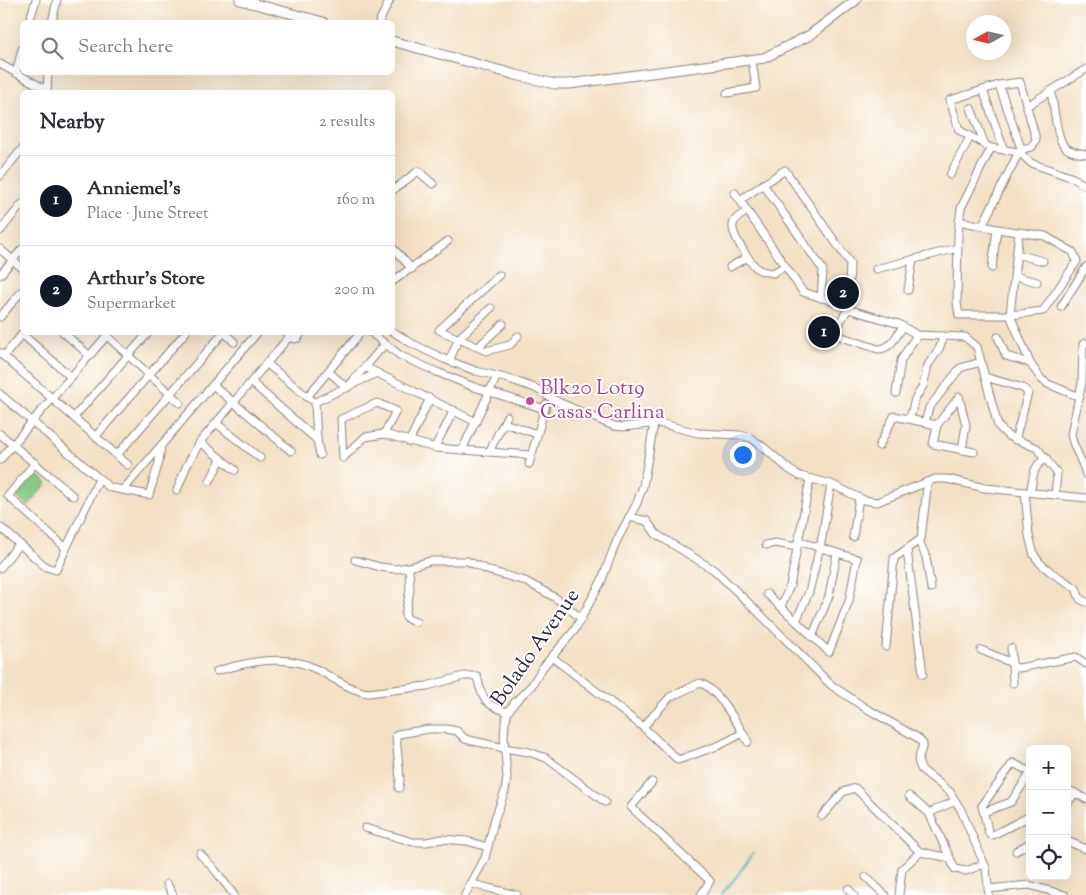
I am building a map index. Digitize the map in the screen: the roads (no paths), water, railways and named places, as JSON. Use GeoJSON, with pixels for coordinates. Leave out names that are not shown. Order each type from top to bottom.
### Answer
{"type":"FeatureCollection","features":[{"type":"Feature","properties":{"kind":"main road"},"geometry":{"type":"LineString","coordinates":[[240,0],[315,20]]}},
{"type":"Feature","properties":{"kind":"main road"},"geometry":{"type":"LineString","coordinates":[[395,42],[555,84],[583,83],[764,58],[810,36],[856,0]]}},
{"type":"Feature","properties":{"kind":"street"},"geometry":{"type":"LineString","coordinates":[[30,20],[36,0]]}},
{"type":"Feature","properties":{"kind":"street"},"geometry":{"type":"LineString","coordinates":[[52,20],[54,6],[57,0]]}},
{"type":"Feature","properties":{"kind":"street"},"geometry":{"type":"LineString","coordinates":[[380,20],[390,0]]}},
{"type":"Feature","properties":{"kind":"street"},"geometry":{"type":"LineString","coordinates":[[16,72],[20,57]]}},
{"type":"Feature","properties":{"kind":"street"},"geometry":{"type":"LineString","coordinates":[[727,93],[756,88],[752,60]]}},
{"type":"Feature","properties":{"kind":"street"},"geometry":{"type":"LineString","coordinates":[[0,64],[20,74]]}},
{"type":"Feature","properties":{"kind":"street"},"geometry":{"type":"LineString","coordinates":[[1030,104],[1086,69]]}},
{"type":"Feature","properties":{"kind":"street"},"geometry":{"type":"LineString","coordinates":[[21,75],[45,90]]}},
{"type":"Feature","properties":{"kind":"street"},"geometry":{"type":"LineString","coordinates":[[47,90],[48,75]]}},
{"type":"Feature","properties":{"kind":"street"},"geometry":{"type":"LineString","coordinates":[[1020,82],[1036,140],[1032,147],[1021,152],[988,147],[959,130],[950,100],[999,85],[1020,82]]}},
{"type":"Feature","properties":{"kind":"street"},"geometry":{"type":"LineString","coordinates":[[999,85],[1021,152],[1031,163],[1068,176],[1086,186]]}},
{"type":"Feature","properties":{"kind":"street"},"geometry":{"type":"LineString","coordinates":[[983,90],[1004,150]]}},
{"type":"Feature","properties":{"kind":"street"},"geometry":{"type":"LineString","coordinates":[[1050,91],[1063,146],[1072,151],[1086,154]]}},
{"type":"Feature","properties":{"kind":"street"},"geometry":{"type":"LineString","coordinates":[[959,221],[996,229],[1045,236],[1072,252],[1077,261],[1043,311],[1010,315],[959,315],[957,303],[958,248],[959,221],[961,208],[988,147],[971,108]]}},
{"type":"Feature","properties":{"kind":"street"},"geometry":{"type":"LineString","coordinates":[[950,175],[970,137]]}},
{"type":"Feature","properties":{"kind":"street"},"geometry":{"type":"LineString","coordinates":[[0,176],[20,151]]}},
{"type":"Feature","properties":{"kind":"street"},"geometry":{"type":"LineString","coordinates":[[982,226],[1021,152]]}},
{"type":"Feature","properties":{"kind":"street"},"geometry":{"type":"LineString","coordinates":[[395,189],[418,170],[433,184]]}},
{"type":"Feature","properties":{"kind":"street"},"geometry":{"type":"LineString","coordinates":[[740,200],[785,170],[850,263],[848,309],[827,343]]}},
{"type":"Feature","properties":{"kind":"street"},"geometry":{"type":"LineString","coordinates":[[763,184],[823,270],[821,298]]}},
{"type":"Feature","properties":{"kind":"street"},"geometry":{"type":"LineString","coordinates":[[735,193],[803,292],[848,309],[898,324],[917,335],[966,337],[978,347],[998,426],[1004,433],[1016,440],[1029,443],[1037,448],[1046,458],[1057,473],[1055,495]]}},
{"type":"Feature","properties":{"kind":"street"},"geometry":{"type":"LineString","coordinates":[[0,231],[20,206]]}},
{"type":"Feature","properties":{"kind":"street"},"geometry":{"type":"LineString","coordinates":[[747,211],[736,219],[733,225],[734,234],[752,264],[759,270],[773,273],[785,266]]}},
{"type":"Feature","properties":{"kind":"street"},"geometry":{"type":"LineString","coordinates":[[992,268],[996,229]]}},
{"type":"Feature","properties":{"kind":"street"},"geometry":{"type":"LineString","coordinates":[[1019,232],[1010,315],[1030,363],[1040,379],[1080,397]]}},
{"type":"Feature","properties":{"kind":"street"},"geometry":{"type":"LineString","coordinates":[[395,280],[448,241]]}},
{"type":"Feature","properties":{"kind":"street"},"geometry":{"type":"LineString","coordinates":[[876,269],[958,248]]}},
{"type":"Feature","properties":{"kind":"street"},"geometry":{"type":"LineString","coordinates":[[0,249],[20,266]]}},
{"type":"Feature","properties":{"kind":"street"},"geometry":{"type":"LineString","coordinates":[[395,250],[412,269]]}},
{"type":"Feature","properties":{"kind":"street"},"geometry":{"type":"LineString","coordinates":[[0,275],[20,251]]}},
{"type":"Feature","properties":{"kind":"street"},"geometry":{"type":"LineString","coordinates":[[1016,254],[1043,261]]}},
{"type":"Feature","properties":{"kind":"street"},"geometry":{"type":"LineString","coordinates":[[730,267],[748,257]]}},
{"type":"Feature","properties":{"kind":"street"},"geometry":{"type":"LineString","coordinates":[[908,290],[913,260]]}},
{"type":"Feature","properties":{"kind":"street"},"geometry":{"type":"LineString","coordinates":[[1060,307],[1086,267]]}},
{"type":"Feature","properties":{"kind":"street"},"geometry":{"type":"LineString","coordinates":[[498,275],[439,330],[490,351],[510,345],[518,336]]}},
{"type":"Feature","properties":{"kind":"street"},"geometry":{"type":"LineString","coordinates":[[1014,276],[1038,282]]}},
{"type":"Feature","properties":{"kind":"street"},"geometry":{"type":"LineString","coordinates":[[0,316],[20,293]]}},
{"type":"Feature","properties":{"kind":"street"},"geometry":{"type":"LineString","coordinates":[[448,361],[460,338],[491,308]]}},
{"type":"Feature","properties":{"kind":"street"},"geometry":{"type":"LineString","coordinates":[[478,347],[503,324]]}},
{"type":"Feature","properties":{"kind":"street"},"geometry":{"type":"LineString","coordinates":[[832,334],[878,349],[885,349],[903,327]]}},
{"type":"Feature","properties":{"kind":"street"},"geometry":{"type":"LineString","coordinates":[[395,333],[448,361],[535,388],[558,402],[614,426],[623,427],[659,423],[698,434],[740,434],[751,438],[800,476],[831,484],[859,498],[878,502],[935,479],[947,479],[984,488],[1028,490],[1086,498]]}},
{"type":"Feature","properties":{"kind":"street"},"geometry":{"type":"LineString","coordinates":[[21,335],[2,355],[128,465]]}},
{"type":"Feature","properties":{"kind":"street"},"geometry":{"type":"LineString","coordinates":[[25,335],[71,377]]}},
{"type":"Feature","properties":{"kind":"street"},"geometry":{"type":"LineString","coordinates":[[66,335],[90,356]]}},
{"type":"Feature","properties":{"kind":"street"},"geometry":{"type":"LineString","coordinates":[[0,460],[107,335]]}},
{"type":"Feature","properties":{"kind":"street"},"geometry":{"type":"LineString","coordinates":[[109,335],[128,357],[180,403]]}},
{"type":"Feature","properties":{"kind":"street"},"geometry":{"type":"LineString","coordinates":[[74,417],[146,335]]}},
{"type":"Feature","properties":{"kind":"street"},"geometry":{"type":"LineString","coordinates":[[96,436],[183,335]]}},
{"type":"Feature","properties":{"kind":"street"},"geometry":{"type":"LineString","coordinates":[[117,455],[221,335]]}},
{"type":"Feature","properties":{"kind":"street"},"geometry":{"type":"LineString","coordinates":[[227,335],[234,342]]}},
{"type":"Feature","properties":{"kind":"street"},"geometry":{"type":"LineString","coordinates":[[123,490],[256,335]]}},
{"type":"Feature","properties":{"kind":"street"},"geometry":{"type":"LineString","coordinates":[[177,490],[187,465],[200,442],[288,335],[293,339],[298,338],[300,335]]}},
{"type":"Feature","properties":{"kind":"street"},"geometry":{"type":"LineString","coordinates":[[307,397],[359,335]]}},
{"type":"Feature","properties":{"kind":"street"},"geometry":{"type":"LineString","coordinates":[[374,335],[401,356],[422,366],[474,387],[546,407],[529,464]]}},
{"type":"Feature","properties":{"kind":"street"},"geometry":{"type":"LineString","coordinates":[[896,393],[901,360],[917,335]]}},
{"type":"Feature","properties":{"kind":"street"},"geometry":{"type":"LineString","coordinates":[[910,418],[916,399],[923,386],[928,365],[940,348],[944,336]]}},
{"type":"Feature","properties":{"kind":"street"},"geometry":{"type":"LineString","coordinates":[[998,337],[1006,356],[1030,363]]}},
{"type":"Feature","properties":{"kind":"street"},"geometry":{"type":"LineString","coordinates":[[1086,343],[1083,344],[1080,397],[1071,434],[1086,474]]}},
{"type":"Feature","properties":{"kind":"street"},"geometry":{"type":"LineString","coordinates":[[348,388],[385,344]]}},
{"type":"Feature","properties":{"kind":"street"},"geometry":{"type":"LineString","coordinates":[[925,422],[929,408],[960,368],[981,362]]}},
{"type":"Feature","properties":{"kind":"street"},"geometry":{"type":"LineString","coordinates":[[266,363],[315,402]]}},
{"type":"Feature","properties":{"kind":"street"},"geometry":{"type":"LineString","coordinates":[[366,367],[476,422]]}},
{"type":"Feature","properties":{"kind":"street"},"geometry":{"type":"LineString","coordinates":[[328,372],[348,388]]}},
{"type":"Feature","properties":{"kind":"street"},"geometry":{"type":"LineString","coordinates":[[315,402],[377,373]]}},
{"type":"Feature","properties":{"kind":"street"},"geometry":{"type":"LineString","coordinates":[[462,450],[497,376]]}},
{"type":"Feature","properties":{"kind":"street"},"geometry":{"type":"LineString","coordinates":[[985,377],[1023,388],[1028,393],[1016,440]]}},
{"type":"Feature","properties":{"kind":"street"},"geometry":{"type":"LineString","coordinates":[[251,382],[317,440]]}},
{"type":"Feature","properties":{"kind":"street"},"geometry":{"type":"LineString","coordinates":[[214,385],[292,451]]}},
{"type":"Feature","properties":{"kind":"street"},"geometry":{"type":"LineString","coordinates":[[0,394],[111,488],[149,495],[159,462],[161,446]]}},
{"type":"Feature","properties":{"kind":"street"},"geometry":{"type":"LineString","coordinates":[[962,450],[966,425],[959,397],[937,425],[933,444],[962,450],[974,452]]}},
{"type":"Feature","properties":{"kind":"street"},"geometry":{"type":"LineString","coordinates":[[409,442],[430,398]]}},
{"type":"Feature","properties":{"kind":"street"},"geometry":{"type":"LineString","coordinates":[[315,402],[317,440],[320,455]]}},
{"type":"Feature","properties":{"kind":"street"},"geometry":{"type":"LineString","coordinates":[[365,437],[343,458],[341,419],[377,403],[396,411],[384,434]]}},
{"type":"Feature","properties":{"kind":"street"},"geometry":{"type":"LineString","coordinates":[[434,447],[454,410]]}},
{"type":"Feature","properties":{"kind":"street"},"geometry":{"type":"LineString","coordinates":[[490,452],[507,416]]}},
{"type":"Feature","properties":{"kind":"street"},"geometry":{"type":"LineString","coordinates":[[879,446],[894,416],[937,425]]}},
{"type":"Feature","properties":{"kind":"street"},"geometry":{"type":"LineString","coordinates":[[216,423],[260,458]]}},
{"type":"Feature","properties":{"kind":"street"},"geometry":{"type":"LineString","coordinates":[[504,423],[537,434]]}},
{"type":"Feature","properties":{"kind":"street","name":"Bolado Avenue"},"geometry":{"type":"LineString","coordinates":[[466,895],[485,858],[504,791],[506,778],[505,723],[508,712],[514,702],[532,684],[574,631],[601,582],[617,540],[637,503],[643,486],[654,424]]}},
{"type":"Feature","properties":{"kind":"street"},"geometry":{"type":"LineString","coordinates":[[0,434],[72,496]]}},
{"type":"Feature","properties":{"kind":"street"},"geometry":{"type":"LineString","coordinates":[[343,446],[365,437],[384,434],[434,447],[531,455]]}},
{"type":"Feature","properties":{"kind":"street"},"geometry":{"type":"LineString","coordinates":[[200,442],[235,470]]}},
{"type":"Feature","properties":{"kind":"street"},"geometry":{"type":"LineString","coordinates":[[1046,458],[1037,464],[1028,490],[1028,526],[1034,555],[1052,573],[1076,588],[1080,599],[1086,602]]}},
{"type":"Feature","properties":{"kind":"street"},"geometry":{"type":"LineString","coordinates":[[210,481],[222,459]]}},
{"type":"Feature","properties":{"kind":"street"},"geometry":{"type":"LineString","coordinates":[[35,463],[8,496],[66,548]]}},
{"type":"Feature","properties":{"kind":"street"},"geometry":{"type":"LineString","coordinates":[[0,527],[46,567],[56,570],[99,479]]}},
{"type":"Feature","properties":{"kind":"street"},"geometry":{"type":"LineString","coordinates":[[780,606],[790,586],[810,479]]}},
{"type":"Feature","properties":{"kind":"street"},"geometry":{"type":"LineString","coordinates":[[886,646],[894,558],[921,539],[927,488],[926,482]]}},
{"type":"Feature","properties":{"kind":"street"},"geometry":{"type":"LineString","coordinates":[[796,621],[809,592],[818,548],[822,538],[831,484]]}},
{"type":"Feature","properties":{"kind":"street"},"geometry":{"type":"LineString","coordinates":[[853,537],[859,498]]}},
{"type":"Feature","properties":{"kind":"street"},"geometry":{"type":"LineString","coordinates":[[629,517],[647,522],[656,534],[714,570],[831,685],[864,707],[918,738],[923,744],[918,761],[920,769],[950,792],[955,801],[984,864],[988,892],[1029,885],[1065,895]]}},
{"type":"Feature","properties":{"kind":"street"},"geometry":{"type":"LineString","coordinates":[[919,541],[926,557],[930,588]]}},
{"type":"Feature","properties":{"kind":"street"},"geometry":{"type":"LineString","coordinates":[[766,545],[775,543],[797,544],[856,559],[849,601],[828,652],[767,594]]}},
{"type":"Feature","properties":{"kind":"street"},"geometry":{"type":"LineString","coordinates":[[0,568],[20,544]]}},
{"type":"Feature","properties":{"kind":"street"},"geometry":{"type":"LineString","coordinates":[[907,550],[923,674]]}},
{"type":"Feature","properties":{"kind":"street"},"geometry":{"type":"LineString","coordinates":[[812,637],[829,596],[837,553]]}},
{"type":"Feature","properties":{"kind":"street"},"geometry":{"type":"LineString","coordinates":[[355,560],[395,569],[430,561],[467,561],[490,571],[525,581],[556,598],[582,619]]}},
{"type":"Feature","properties":{"kind":"street"},"geometry":{"type":"LineString","coordinates":[[409,567],[410,590],[405,615],[408,619],[416,622]]}},
{"type":"Feature","properties":{"kind":"street"},"geometry":{"type":"LineString","coordinates":[[1011,648],[1013,683]]}},
{"type":"Feature","properties":{"kind":"street"},"geometry":{"type":"LineString","coordinates":[[981,650],[1020,668],[1076,657],[1086,664]]}},
{"type":"Feature","properties":{"kind":"street"},"geometry":{"type":"LineString","coordinates":[[552,657],[644,727],[678,760],[720,745],[743,733]]}},
{"type":"Feature","properties":{"kind":"street"},"geometry":{"type":"LineString","coordinates":[[217,671],[249,662],[297,661],[313,667],[359,692],[368,693],[427,686],[464,676],[477,676],[484,700],[493,708],[508,712]]}},
{"type":"Feature","properties":{"kind":"street"},"geometry":{"type":"LineString","coordinates":[[644,727],[670,697],[700,683],[705,685],[722,701],[748,742]]}},
{"type":"Feature","properties":{"kind":"street"},"geometry":{"type":"LineString","coordinates":[[399,788],[400,779],[396,740],[398,734],[429,729],[446,729],[457,731],[465,739],[530,752],[546,758],[605,802]]}},
{"type":"Feature","properties":{"kind":"street"},"geometry":{"type":"LineString","coordinates":[[1026,771],[1013,763],[982,806],[989,834],[993,835],[1026,819]]}},
{"type":"Feature","properties":{"kind":"street"},"geometry":{"type":"LineString","coordinates":[[984,812],[1011,802],[1026,779]]}},
{"type":"Feature","properties":{"kind":"street"},"geometry":{"type":"LineString","coordinates":[[652,782],[631,807],[710,881],[701,895]]}},
{"type":"Feature","properties":{"kind":"street"},"geometry":{"type":"LineString","coordinates":[[822,816],[843,792],[855,788],[920,852],[950,858]]}},
{"type":"Feature","properties":{"kind":"street"},"geometry":{"type":"LineString","coordinates":[[1069,790],[1086,799]]}},
{"type":"Feature","properties":{"kind":"street"},"geometry":{"type":"LineString","coordinates":[[1071,798],[1075,793]]}},
{"type":"Feature","properties":{"kind":"street"},"geometry":{"type":"LineString","coordinates":[[909,796],[930,813],[955,869],[966,871],[984,864]]}},
{"type":"Feature","properties":{"kind":"street"},"geometry":{"type":"LineString","coordinates":[[930,813],[955,801]]}},
{"type":"Feature","properties":{"kind":"street"},"geometry":{"type":"LineString","coordinates":[[365,828],[414,842],[426,842],[442,838],[467,841],[488,847]]}},
{"type":"Feature","properties":{"kind":"street"},"geometry":{"type":"LineString","coordinates":[[1071,843],[1086,849]]}},
{"type":"Feature","properties":{"kind":"street"},"geometry":{"type":"LineString","coordinates":[[1016,851],[1026,845]]}},
{"type":"Feature","properties":{"kind":"street"},"geometry":{"type":"LineString","coordinates":[[899,895],[902,869],[920,852]]}},
{"type":"Feature","properties":{"kind":"street"},"geometry":{"type":"LineString","coordinates":[[200,854],[234,895]]}},
{"type":"Feature","properties":{"kind":"street"},"geometry":{"type":"LineString","coordinates":[[866,877],[885,895]]}},
{"type":"Feature","properties":{"kind":"street"},"geometry":{"type":"LineString","coordinates":[[167,884],[173,895]]}},
{"type":"Feature","properties":{"kind":"street"},"geometry":{"type":"LineString","coordinates":[[472,884],[517,895]]}},
{"type":"Feature","properties":{"kind":"street"},"geometry":{"type":"LineString","coordinates":[[848,889],[854,895]]}},
{"type":"Feature","properties":{"kind":"waterway"},"geometry":{"type":"LineString","coordinates":[[721,895],[753,853]]}},
{"type":"Feature","properties":{"kind":"place","name":"Arthur's Store"},"geometry":{"type":"Point","coordinates":[843,293]}},
{"type":"Feature","properties":{"kind":"place","name":"Anniemel's"},"geometry":{"type":"Point","coordinates":[824,332]}},
{"type":"Feature","properties":{"kind":"place","name":"Blk20 Lot19 Casas Carlina"},"geometry":{"type":"Point","coordinates":[530,401]}}]}
